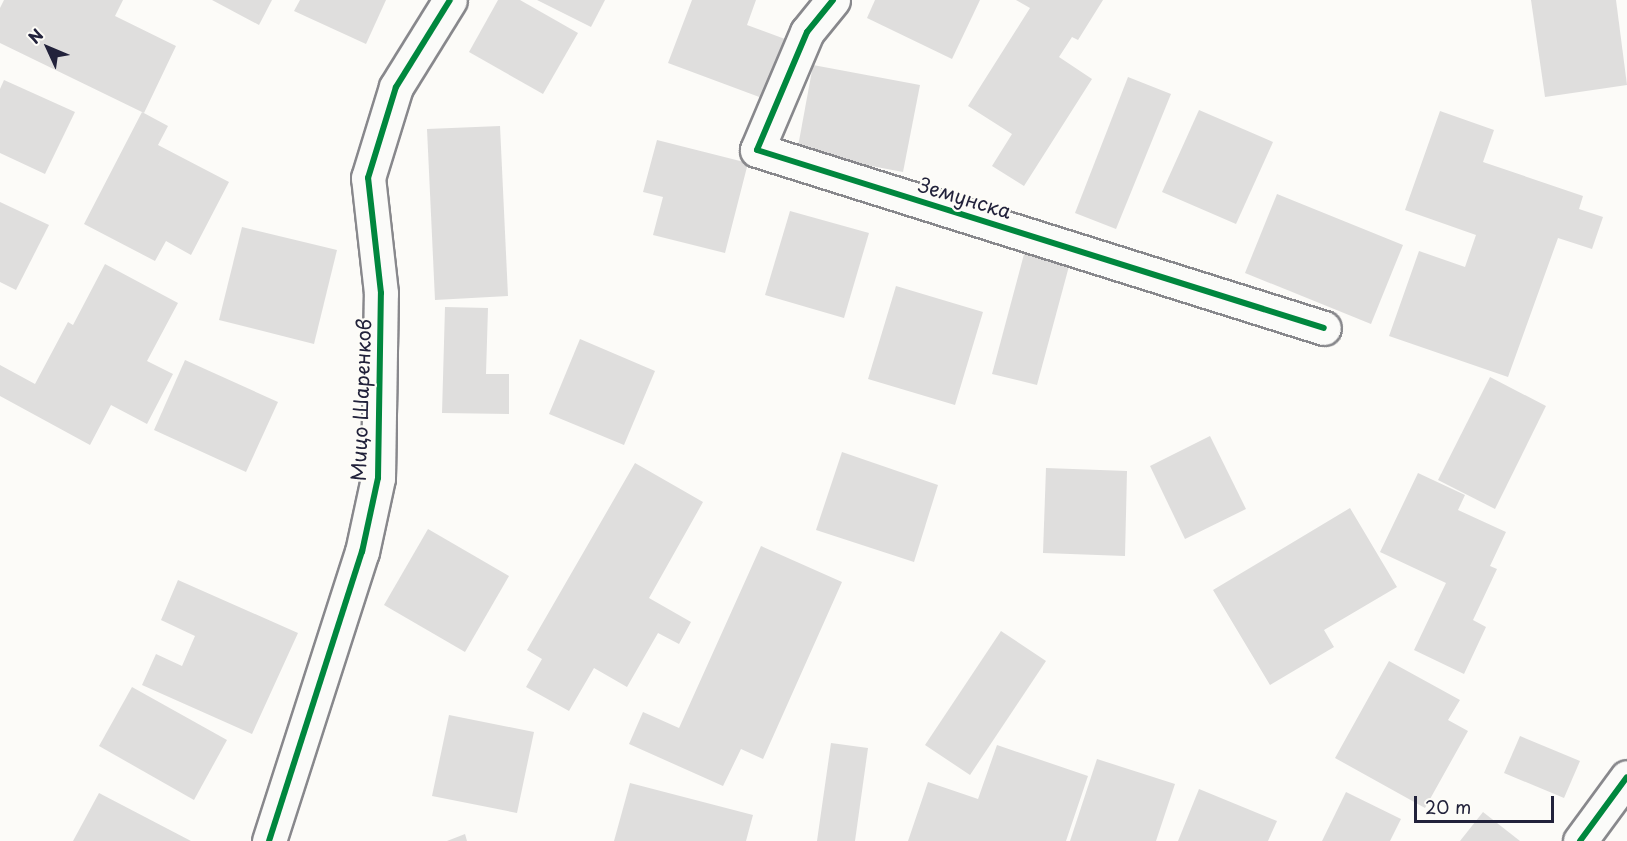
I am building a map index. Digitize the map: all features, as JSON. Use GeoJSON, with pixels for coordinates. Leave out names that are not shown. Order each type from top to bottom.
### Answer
{"type":"FeatureCollection","features":[{"type":"Feature","properties":{"kind":"street","name":"Мицо Шаренков"},"geometry":{"type":"LineString","coordinates":[[269,841],[362,552],[378,478],[381,293],[368,178],[396,87],[450,0]]}},
{"type":"Feature","properties":{"kind":"street","name":"Земунска"},"geometry":{"type":"LineString","coordinates":[[833,0],[807,32],[757,150],[1324,328]]}},
{"type":"Feature","properties":{"kind":"street"},"geometry":{"type":"LineString","coordinates":[[1580,841],[1627,777]]}},
{"type":"Feature","properties":{"kind":"building"},"geometry":{"type":"Polygon","coordinates":[[[4,0],[123,0],[115,16],[176,46],[144,113],[0,43],[0,8],[4,0]]]}},
{"type":"Feature","properties":{"kind":"building"},"geometry":{"type":"Polygon","coordinates":[[[212,0],[272,0],[259,25],[212,0]]]}},
{"type":"Feature","properties":{"kind":"building"},"geometry":{"type":"Polygon","coordinates":[[[300,0],[386,0],[366,44],[294,11],[300,0]]]}},
{"type":"Feature","properties":{"kind":"building"},"geometry":{"type":"Polygon","coordinates":[[[498,0],[520,0],[578,33],[543,94],[469,52],[498,0]]]}},
{"type":"Feature","properties":{"kind":"building"},"geometry":{"type":"Polygon","coordinates":[[[537,0],[605,0],[591,27],[537,0]]]}},
{"type":"Feature","properties":{"kind":"building"},"geometry":{"type":"Polygon","coordinates":[[[692,0],[756,0],[747,25],[785,39],[762,98],[668,63],[692,0]]]}},
{"type":"Feature","properties":{"kind":"building"},"geometry":{"type":"Polygon","coordinates":[[[875,0],[980,0],[952,59],[867,18],[875,0]]]}},
{"type":"Feature","properties":{"kind":"building"},"geometry":{"type":"Polygon","coordinates":[[[1016,0],[1103,0],[1078,40],[1072,37],[1059,57],[1092,79],[1024,186],[992,166],[1012,134],[968,106],[1030,8],[1016,0]]]}},
{"type":"Feature","properties":{"kind":"building"},"geometry":{"type":"Polygon","coordinates":[[[1531,0],[1616,0],[1627,85],[1545,97],[1531,0]]]}},
{"type":"Feature","properties":{"kind":"building"},"geometry":{"type":"Polygon","coordinates":[[[813,65],[920,85],[903,172],[797,152],[813,65]]]}},
{"type":"Feature","properties":{"kind":"building"},"geometry":{"type":"Polygon","coordinates":[[[1128,77],[1171,94],[1116,229],[1075,213],[1128,77]]]}},
{"type":"Feature","properties":{"kind":"building"},"geometry":{"type":"Polygon","coordinates":[[[4,80],[75,112],[45,174],[0,153],[0,89],[4,80]]]}},
{"type":"Feature","properties":{"kind":"building"},"geometry":{"type":"Polygon","coordinates":[[[1199,110],[1273,142],[1236,224],[1162,192],[1199,110]]]}},
{"type":"Feature","properties":{"kind":"building"},"geometry":{"type":"Polygon","coordinates":[[[1440,111],[1494,130],[1483,162],[1583,196],[1579,209],[1603,217],[1592,249],[1558,238],[1508,377],[1389,336],[1419,251],[1465,267],[1476,235],[1405,210],[1440,111]]]}},
{"type":"Feature","properties":{"kind":"building"},"geometry":{"type":"Polygon","coordinates":[[[142,112],[168,126],[158,145],[229,182],[191,255],[166,241],[155,261],[84,224],[142,112]]]}},
{"type":"Feature","properties":{"kind":"building"},"geometry":{"type":"Polygon","coordinates":[[[500,126],[508,296],[435,300],[427,129],[500,126]]]}},
{"type":"Feature","properties":{"kind":"building"},"geometry":{"type":"Polygon","coordinates":[[[657,140],[748,163],[725,253],[653,235],[663,197],[643,192],[657,140]]]}},
{"type":"Feature","properties":{"kind":"building"},"geometry":{"type":"Polygon","coordinates":[[[1277,194],[1403,245],[1371,324],[1245,273],[1277,194]]]}},
{"type":"Feature","properties":{"kind":"building"},"geometry":{"type":"Polygon","coordinates":[[[0,202],[49,225],[16,290],[0,282],[0,202]]]}},
{"type":"Feature","properties":{"kind":"building"},"geometry":{"type":"Polygon","coordinates":[[[790,211],[869,233],[844,318],[765,295],[790,211]]]}},
{"type":"Feature","properties":{"kind":"building"},"geometry":{"type":"Polygon","coordinates":[[[242,227],[337,250],[314,344],[219,320],[242,227]]]}},
{"type":"Feature","properties":{"kind":"building"},"geometry":{"type":"Polygon","coordinates":[[[1027,243],[1072,255],[1037,385],[992,374],[1027,243]]]}},
{"type":"Feature","properties":{"kind":"building"},"geometry":{"type":"Polygon","coordinates":[[[105,264],[178,303],[147,361],[173,374],[147,424],[111,405],[90,445],[0,396],[0,365],[35,384],[68,322],[73,325],[105,264]]]}},
{"type":"Feature","properties":{"kind":"building"},"geometry":{"type":"Polygon","coordinates":[[[896,286],[983,312],[955,405],[868,379],[896,286]]]}},
{"type":"Feature","properties":{"kind":"building"},"geometry":{"type":"Polygon","coordinates":[[[445,307],[488,308],[486,374],[509,374],[509,414],[442,413],[445,307]]]}},
{"type":"Feature","properties":{"kind":"building"},"geometry":{"type":"Polygon","coordinates":[[[580,339],[655,371],[624,445],[549,414],[580,339]]]}},
{"type":"Feature","properties":{"kind":"building"},"geometry":{"type":"Polygon","coordinates":[[[185,360],[278,402],[246,472],[154,430],[185,360]]]}},
{"type":"Feature","properties":{"kind":"building"},"geometry":{"type":"Polygon","coordinates":[[[1490,377],[1546,406],[1495,509],[1438,480],[1490,377]]]}},
{"type":"Feature","properties":{"kind":"building"},"geometry":{"type":"Polygon","coordinates":[[[1210,436],[1246,509],[1185,539],[1150,466],[1210,436]]]}},
{"type":"Feature","properties":{"kind":"building"},"geometry":{"type":"Polygon","coordinates":[[[842,452],[938,485],[914,562],[816,530],[842,452]]]}},
{"type":"Feature","properties":{"kind":"building"},"geometry":{"type":"Polygon","coordinates":[[[635,463],[703,502],[649,598],[691,622],[679,644],[658,633],[627,687],[594,668],[569,711],[526,687],[542,659],[527,650],[635,463]]]}},
{"type":"Feature","properties":{"kind":"building"},"geometry":{"type":"Polygon","coordinates":[[[1046,468],[1127,471],[1125,556],[1043,553],[1046,468]]]}},
{"type":"Feature","properties":{"kind":"building"},"geometry":{"type":"Polygon","coordinates":[[[1418,473],[1465,495],[1458,510],[1506,532],[1490,566],[1497,569],[1473,620],[1486,627],[1464,674],[1414,650],[1446,583],[1380,552],[1418,473]]]}},
{"type":"Feature","properties":{"kind":"building"},"geometry":{"type":"Polygon","coordinates":[[[1350,508],[1397,587],[1324,630],[1334,647],[1270,685],[1213,590],[1350,508]]]}},
{"type":"Feature","properties":{"kind":"building"},"geometry":{"type":"Polygon","coordinates":[[[428,529],[509,576],[465,652],[384,605],[428,529]]]}},
{"type":"Feature","properties":{"kind":"building"},"geometry":{"type":"Polygon","coordinates":[[[761,546],[842,582],[763,759],[741,749],[723,786],[629,744],[643,712],[679,728],[761,546]]]}},
{"type":"Feature","properties":{"kind":"building"},"geometry":{"type":"Polygon","coordinates":[[[178,580],[298,633],[252,734],[142,685],[156,654],[182,666],[195,636],[161,620],[178,580]]]}},
{"type":"Feature","properties":{"kind":"building"},"geometry":{"type":"Polygon","coordinates":[[[1001,631],[1046,661],[970,775],[925,745],[1001,631]]]}},
{"type":"Feature","properties":{"kind":"building"},"geometry":{"type":"Polygon","coordinates":[[[1389,661],[1460,700],[1448,720],[1468,731],[1425,808],[1335,758],[1389,661]]]}},
{"type":"Feature","properties":{"kind":"building"},"geometry":{"type":"Polygon","coordinates":[[[132,687],[227,740],[194,800],[99,746],[132,687]]]}},
{"type":"Feature","properties":{"kind":"building"},"geometry":{"type":"Polygon","coordinates":[[[449,715],[534,732],[517,813],[432,796],[449,715]]]}},
{"type":"Feature","properties":{"kind":"building"},"geometry":{"type":"Polygon","coordinates":[[[1520,736],[1580,761],[1564,798],[1504,773],[1520,736]]]}},
{"type":"Feature","properties":{"kind":"building"},"geometry":{"type":"Polygon","coordinates":[[[831,743],[868,748],[855,841],[817,841],[831,743]]]}},
{"type":"Feature","properties":{"kind":"building"},"geometry":{"type":"Polygon","coordinates":[[[997,745],[1088,776],[1066,841],[908,841],[928,782],[978,799],[997,745]]]}},
{"type":"Feature","properties":{"kind":"building"},"geometry":{"type":"Polygon","coordinates":[[[1097,759],[1175,784],[1156,841],[1070,841],[1097,759]]]}},
{"type":"Feature","properties":{"kind":"building"},"geometry":{"type":"Polygon","coordinates":[[[630,783],[753,815],[746,841],[614,841],[630,783]]]}},
{"type":"Feature","properties":{"kind":"building"},"geometry":{"type":"Polygon","coordinates":[[[1199,789],[1277,821],[1268,841],[1178,841],[1199,789]]]}},
{"type":"Feature","properties":{"kind":"building"},"geometry":{"type":"Polygon","coordinates":[[[1346,792],[1401,819],[1390,841],[1322,841],[1346,792]]]}},
{"type":"Feature","properties":{"kind":"building"},"geometry":{"type":"Polygon","coordinates":[[[99,793],[191,841],[73,841],[99,793]]]}},
{"type":"Feature","properties":{"kind":"building"},"geometry":{"type":"Polygon","coordinates":[[[1483,812],[1520,841],[1460,841],[1483,812]]]}},
{"type":"Feature","properties":{"kind":"building"},"geometry":{"type":"Polygon","coordinates":[[[465,834],[467,841],[447,841],[465,834]]]}},
{"type":"Feature","properties":{"kind":"cycle path"},"geometry":{"type":"LineString","coordinates":[[269,841],[362,552],[378,478],[381,293],[368,178],[396,87],[450,0]]}},
{"type":"Feature","properties":{"kind":"cycle path"},"geometry":{"type":"LineString","coordinates":[[833,0],[807,32],[757,150],[1324,328]]}},
{"type":"Feature","properties":{"kind":"cycle path"},"geometry":{"type":"LineString","coordinates":[[1580,841],[1627,777]]}}]}
